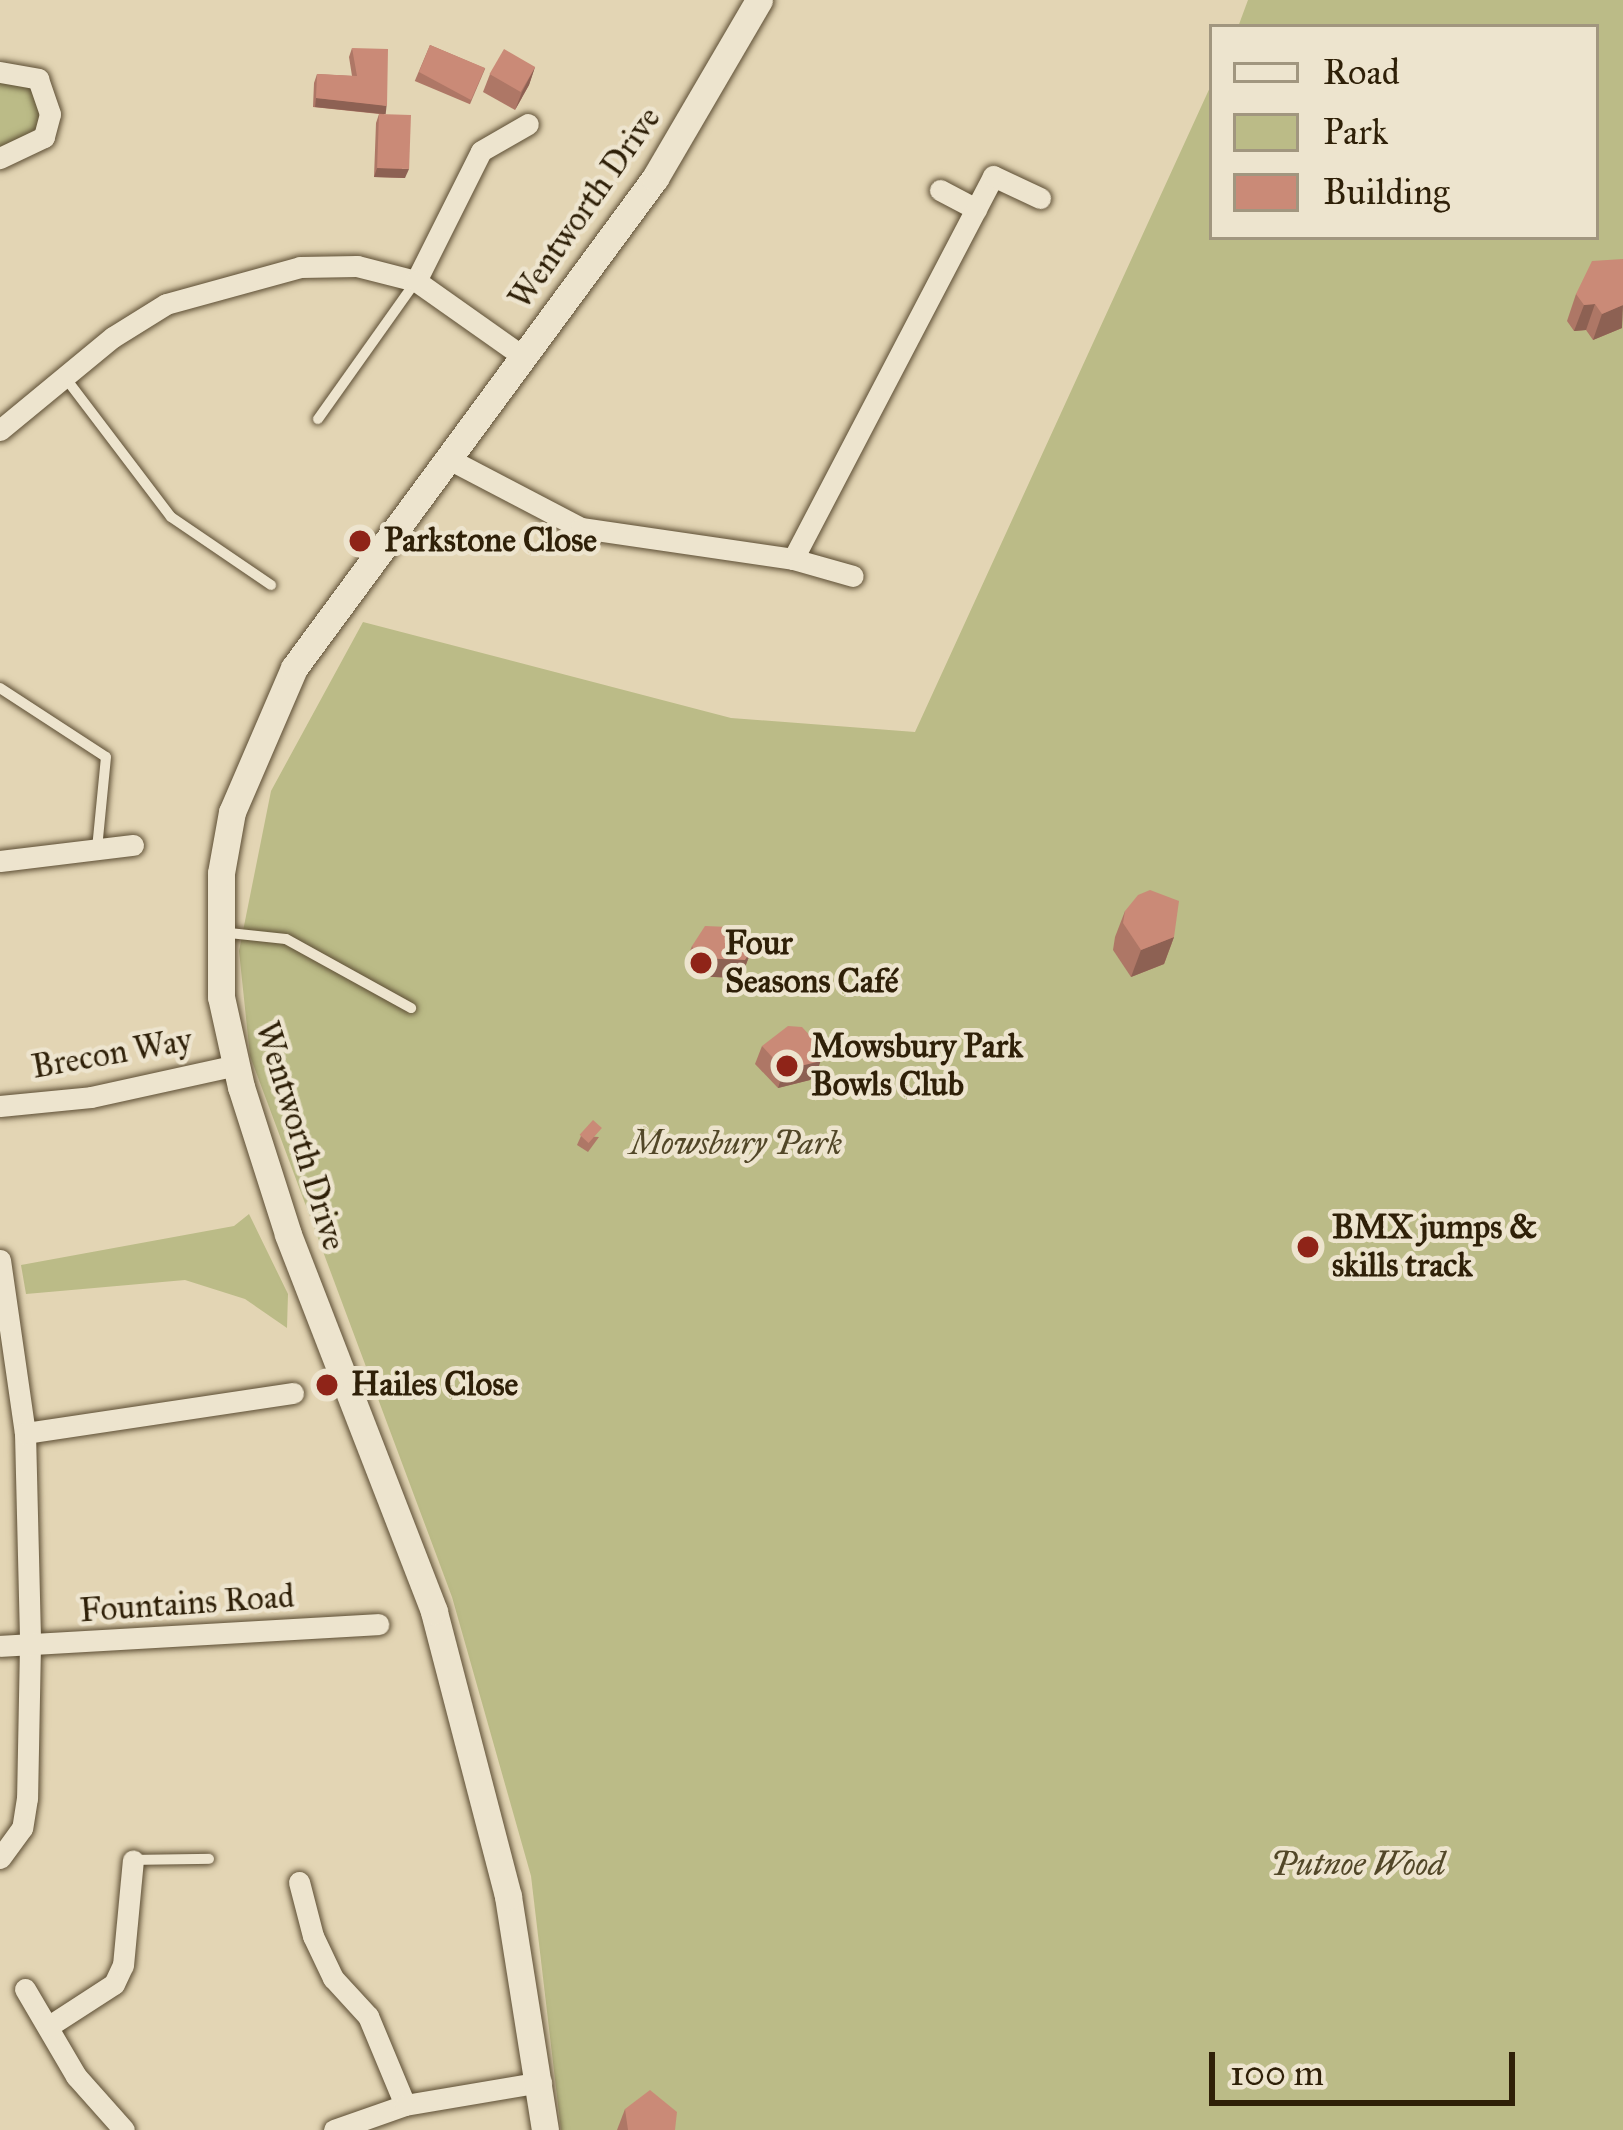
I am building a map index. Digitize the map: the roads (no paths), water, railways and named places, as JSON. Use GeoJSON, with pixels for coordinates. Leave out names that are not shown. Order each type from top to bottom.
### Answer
{"type":"FeatureCollection","features":[{"type":"Feature","properties":{"kind":"street","name":"Wentworth Drive"},"geometry":{"type":"LineString","coordinates":[[545,2130],[508,1896],[434,1611],[288,1234],[236,1065],[217,932],[232,812],[258,739],[305,652],[655,178],[759,0]]}},
{"type":"Feature","properties":{"kind":"street"},"geometry":{"type":"LineString","coordinates":[[0,72],[38,79],[50,114],[44,137],[0,158]]}},
{"type":"Feature","properties":{"kind":"street"},"geometry":{"type":"LineString","coordinates":[[416,281],[473,143],[528,124]]}},
{"type":"Feature","properties":{"kind":"street"},"geometry":{"type":"LineString","coordinates":[[793,560],[993,176],[1040,197]]}},
{"type":"Feature","properties":{"kind":"street"},"geometry":{"type":"LineString","coordinates":[[940,190],[976,209]]}},
{"type":"Feature","properties":{"kind":"street"},"geometry":{"type":"LineString","coordinates":[[0,430],[67,380],[112,337],[166,304],[243,277],[357,266],[416,281],[525,358]]}},
{"type":"Feature","properties":{"kind":"street"},"geometry":{"type":"LineString","coordinates":[[447,458],[581,528],[793,560],[854,576]]}},
{"type":"Feature","properties":{"kind":"street"},"geometry":{"type":"LineString","coordinates":[[0,861],[133,844]]}},
{"type":"Feature","properties":{"kind":"street","name":"Brecon Way"},"geometry":{"type":"LineString","coordinates":[[0,1106],[92,1096],[236,1065]]}},
{"type":"Feature","properties":{"kind":"street"},"geometry":{"type":"LineString","coordinates":[[0,1260],[16,1421],[29,1646],[27,1798],[22,1828],[0,1858]]}},
{"type":"Feature","properties":{"kind":"street"},"geometry":{"type":"LineString","coordinates":[[16,1421],[293,1393]]}},
{"type":"Feature","properties":{"kind":"street","name":"Fountains Road"},"geometry":{"type":"LineString","coordinates":[[0,1646],[378,1624]]}},
{"type":"Feature","properties":{"kind":"street"},"geometry":{"type":"LineString","coordinates":[[49,2026],[114,1984],[123,1965],[133,1860]]}},
{"type":"Feature","properties":{"kind":"street"},"geometry":{"type":"LineString","coordinates":[[299,1882],[313,1936],[333,1978],[368,2016],[405,2105]]}},
{"type":"Feature","properties":{"kind":"street"},"geometry":{"type":"LineString","coordinates":[[26,1989],[76,2076],[124,2130]]}},
{"type":"Feature","properties":{"kind":"street"},"geometry":{"type":"LineString","coordinates":[[334,2130],[405,2105],[541,2082]]}},
{"type":"Feature","properties":{"kind":"lane"},"geometry":{"type":"LineString","coordinates":[[318,418],[416,281]]}},
{"type":"Feature","properties":{"kind":"lane"},"geometry":{"type":"LineString","coordinates":[[67,380],[171,518],[271,585]]}},
{"type":"Feature","properties":{"kind":"lane"},"geometry":{"type":"LineString","coordinates":[[0,688],[106,757],[97,848]]}},
{"type":"Feature","properties":{"kind":"lane"},"geometry":{"type":"LineString","coordinates":[[217,932],[286,939],[411,1008]]}},
{"type":"Feature","properties":{"kind":"lane"},"geometry":{"type":"LineString","coordinates":[[133,1860],[209,1859]]}},
{"type":"Feature","properties":{"kind":"place","name":"Parkstone Close"},"geometry":{"type":"Point","coordinates":[360,541]}},
{"type":"Feature","properties":{"kind":"place","name":"Four Seasons Café"},"geometry":{"type":"Point","coordinates":[701,963]}},
{"type":"Feature","properties":{"kind":"place","name":"Mowsbury Park Bowls Club"},"geometry":{"type":"Point","coordinates":[787,1066]}},
{"type":"Feature","properties":{"kind":"place","name":"BMX jumps & skills track"},"geometry":{"type":"Point","coordinates":[1308,1247]}},
{"type":"Feature","properties":{"kind":"place","name":"Hailes Close"},"geometry":{"type":"Point","coordinates":[327,1385]}},
{"type":"Feature","properties":{"kind":"park label","name":"Mowsbury Park"},"geometry":{"type":"Point","coordinates":[736,1144]}},
{"type":"Feature","properties":{"kind":"park label","name":"Putnoe Wood"},"geometry":{"type":"Point","coordinates":[1358,1865]}}]}
